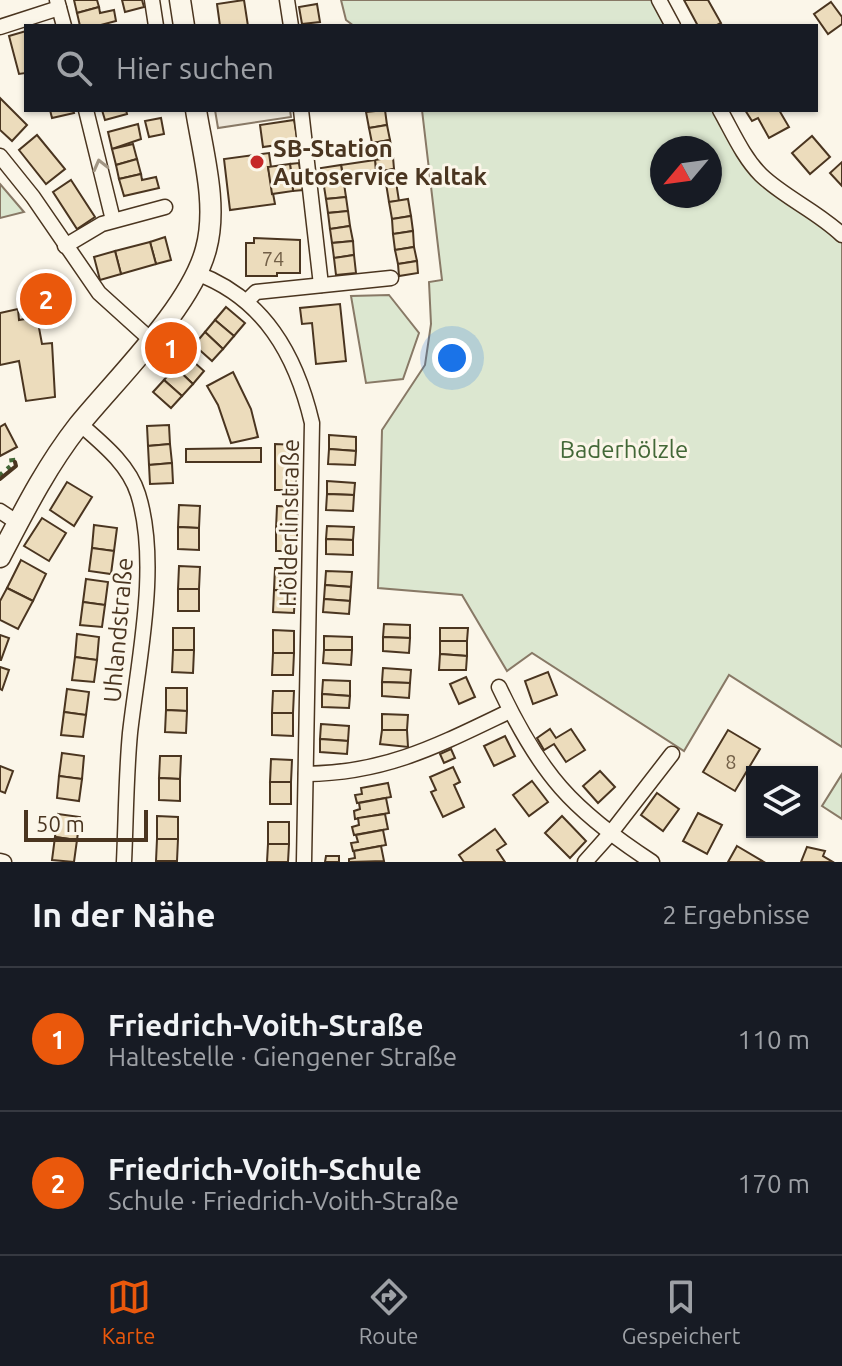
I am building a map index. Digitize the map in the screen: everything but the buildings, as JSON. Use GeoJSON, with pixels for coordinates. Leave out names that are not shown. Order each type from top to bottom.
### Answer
{"type":"FeatureCollection","features":[{"type":"Feature","properties":{"kind":"main road"},"geometry":{"type":"LineString","coordinates":[[180,0],[184,24]]}},
{"type":"Feature","properties":{"kind":"main road"},"geometry":{"type":"LineString","coordinates":[[0,557],[45,472],[80,424],[151,340],[196,273],[206,249],[211,212],[196,112]]}},
{"type":"Feature","properties":{"kind":"street"},"geometry":{"type":"LineString","coordinates":[[152,0],[156,24]]}},
{"type":"Feature","properties":{"kind":"street"},"geometry":{"type":"LineString","coordinates":[[287,0],[291,24]]}},
{"type":"Feature","properties":{"kind":"street"},"geometry":{"type":"LineString","coordinates":[[659,0],[672,24]]}},
{"type":"Feature","properties":{"kind":"street"},"geometry":{"type":"LineString","coordinates":[[0,27],[58,4],[63,24]]}},
{"type":"Feature","properties":{"kind":"street"},"geometry":{"type":"LineString","coordinates":[[86,112],[113,220]]}},
{"type":"Feature","properties":{"kind":"street"},"geometry":{"type":"LineString","coordinates":[[301,112],[321,285]]}},
{"type":"Feature","properties":{"kind":"street"},"geometry":{"type":"LineString","coordinates":[[721,112],[762,176],[842,235]]}},
{"type":"Feature","properties":{"kind":"street"},"geometry":{"type":"LineString","coordinates":[[0,156],[33,197],[105,300],[151,340]]}},
{"type":"Feature","properties":{"kind":"street"},"geometry":{"type":"LineString","coordinates":[[65,246],[113,220],[165,207]]}},
{"type":"Feature","properties":{"kind":"street","name":"Hölderlinstraße"},"geometry":{"type":"LineString","coordinates":[[196,273],[224,284],[247,301],[264,320],[287,353],[305,396],[312,423],[304,862]]}},
{"type":"Feature","properties":{"kind":"street"},"geometry":{"type":"LineString","coordinates":[[247,301],[256,292],[391,278]]}},
{"type":"Feature","properties":{"kind":"street","name":"Uhlandstraße"},"geometry":{"type":"LineString","coordinates":[[80,424],[127,471],[138,494],[145,527],[147,588],[130,737],[124,862]]}},
{"type":"Feature","properties":{"kind":"street"},"geometry":{"type":"LineString","coordinates":[[0,511],[18,523]]}},
{"type":"Feature","properties":{"kind":"street"},"geometry":{"type":"LineString","coordinates":[[499,687],[535,755],[562,791],[610,834],[652,862]]}},
{"type":"Feature","properties":{"kind":"street"},"geometry":{"type":"LineString","coordinates":[[306,774],[343,773],[391,764],[510,711]]}},
{"type":"Feature","properties":{"kind":"street"},"geometry":{"type":"LineString","coordinates":[[585,862],[672,754]]}},
{"type":"Feature","properties":{"kind":"green space"},"geometry":{"type":"Polygon","coordinates":[[[341,0],[652,0],[664,24],[351,24],[346,20],[341,0]]]}},
{"type":"Feature","properties":{"kind":"green space","name":"Baderhölzle"},"geometry":{"type":"Polygon","coordinates":[[[422,112],[714,112],[731,142],[842,241],[842,747],[729,675],[684,751],[532,653],[507,671],[462,595],[378,588],[382,430],[425,365],[431,324],[429,282],[442,280],[422,112]]]}},
{"type":"Feature","properties":{"kind":"green space"},"geometry":{"type":"Polygon","coordinates":[[[0,184],[24,212],[0,218],[0,184]]]}},
{"type":"Feature","properties":{"kind":"green space"},"geometry":{"type":"Polygon","coordinates":[[[389,295],[419,333],[403,379],[366,383],[351,296],[389,295]]]}},
{"type":"Feature","properties":{"kind":"green space"},"geometry":{"type":"Polygon","coordinates":[[[842,774],[842,819],[822,806],[842,774]]]}},
{"type":"Feature","properties":{"kind":"shaded area"},"geometry":{"type":"Polygon","coordinates":[[[215,112],[290,112],[291,117],[218,128],[215,112]]]}},
{"type":"Feature","properties":{"kind":"hedge"},"geometry":{"type":"LineString","coordinates":[[0,476],[13,465],[12,458]]}},
{"type":"Feature","properties":{"kind":"wall"},"geometry":{"type":"LineString","coordinates":[[0,479],[16,466],[15,462]]}},
{"type":"Feature","properties":{"kind":"place","name":"SB-Station Autoservice Kaltak"},"geometry":{"type":"Point","coordinates":[257,162]}},
{"type":"Feature","properties":{"kind":"place","name":"Friedrich-Voith-Schule"},"geometry":{"type":"Point","coordinates":[46,299]}},
{"type":"Feature","properties":{"kind":"place","name":"Friedrich-Voith-Straße"},"geometry":{"type":"Point","coordinates":[171,348]}}]}
